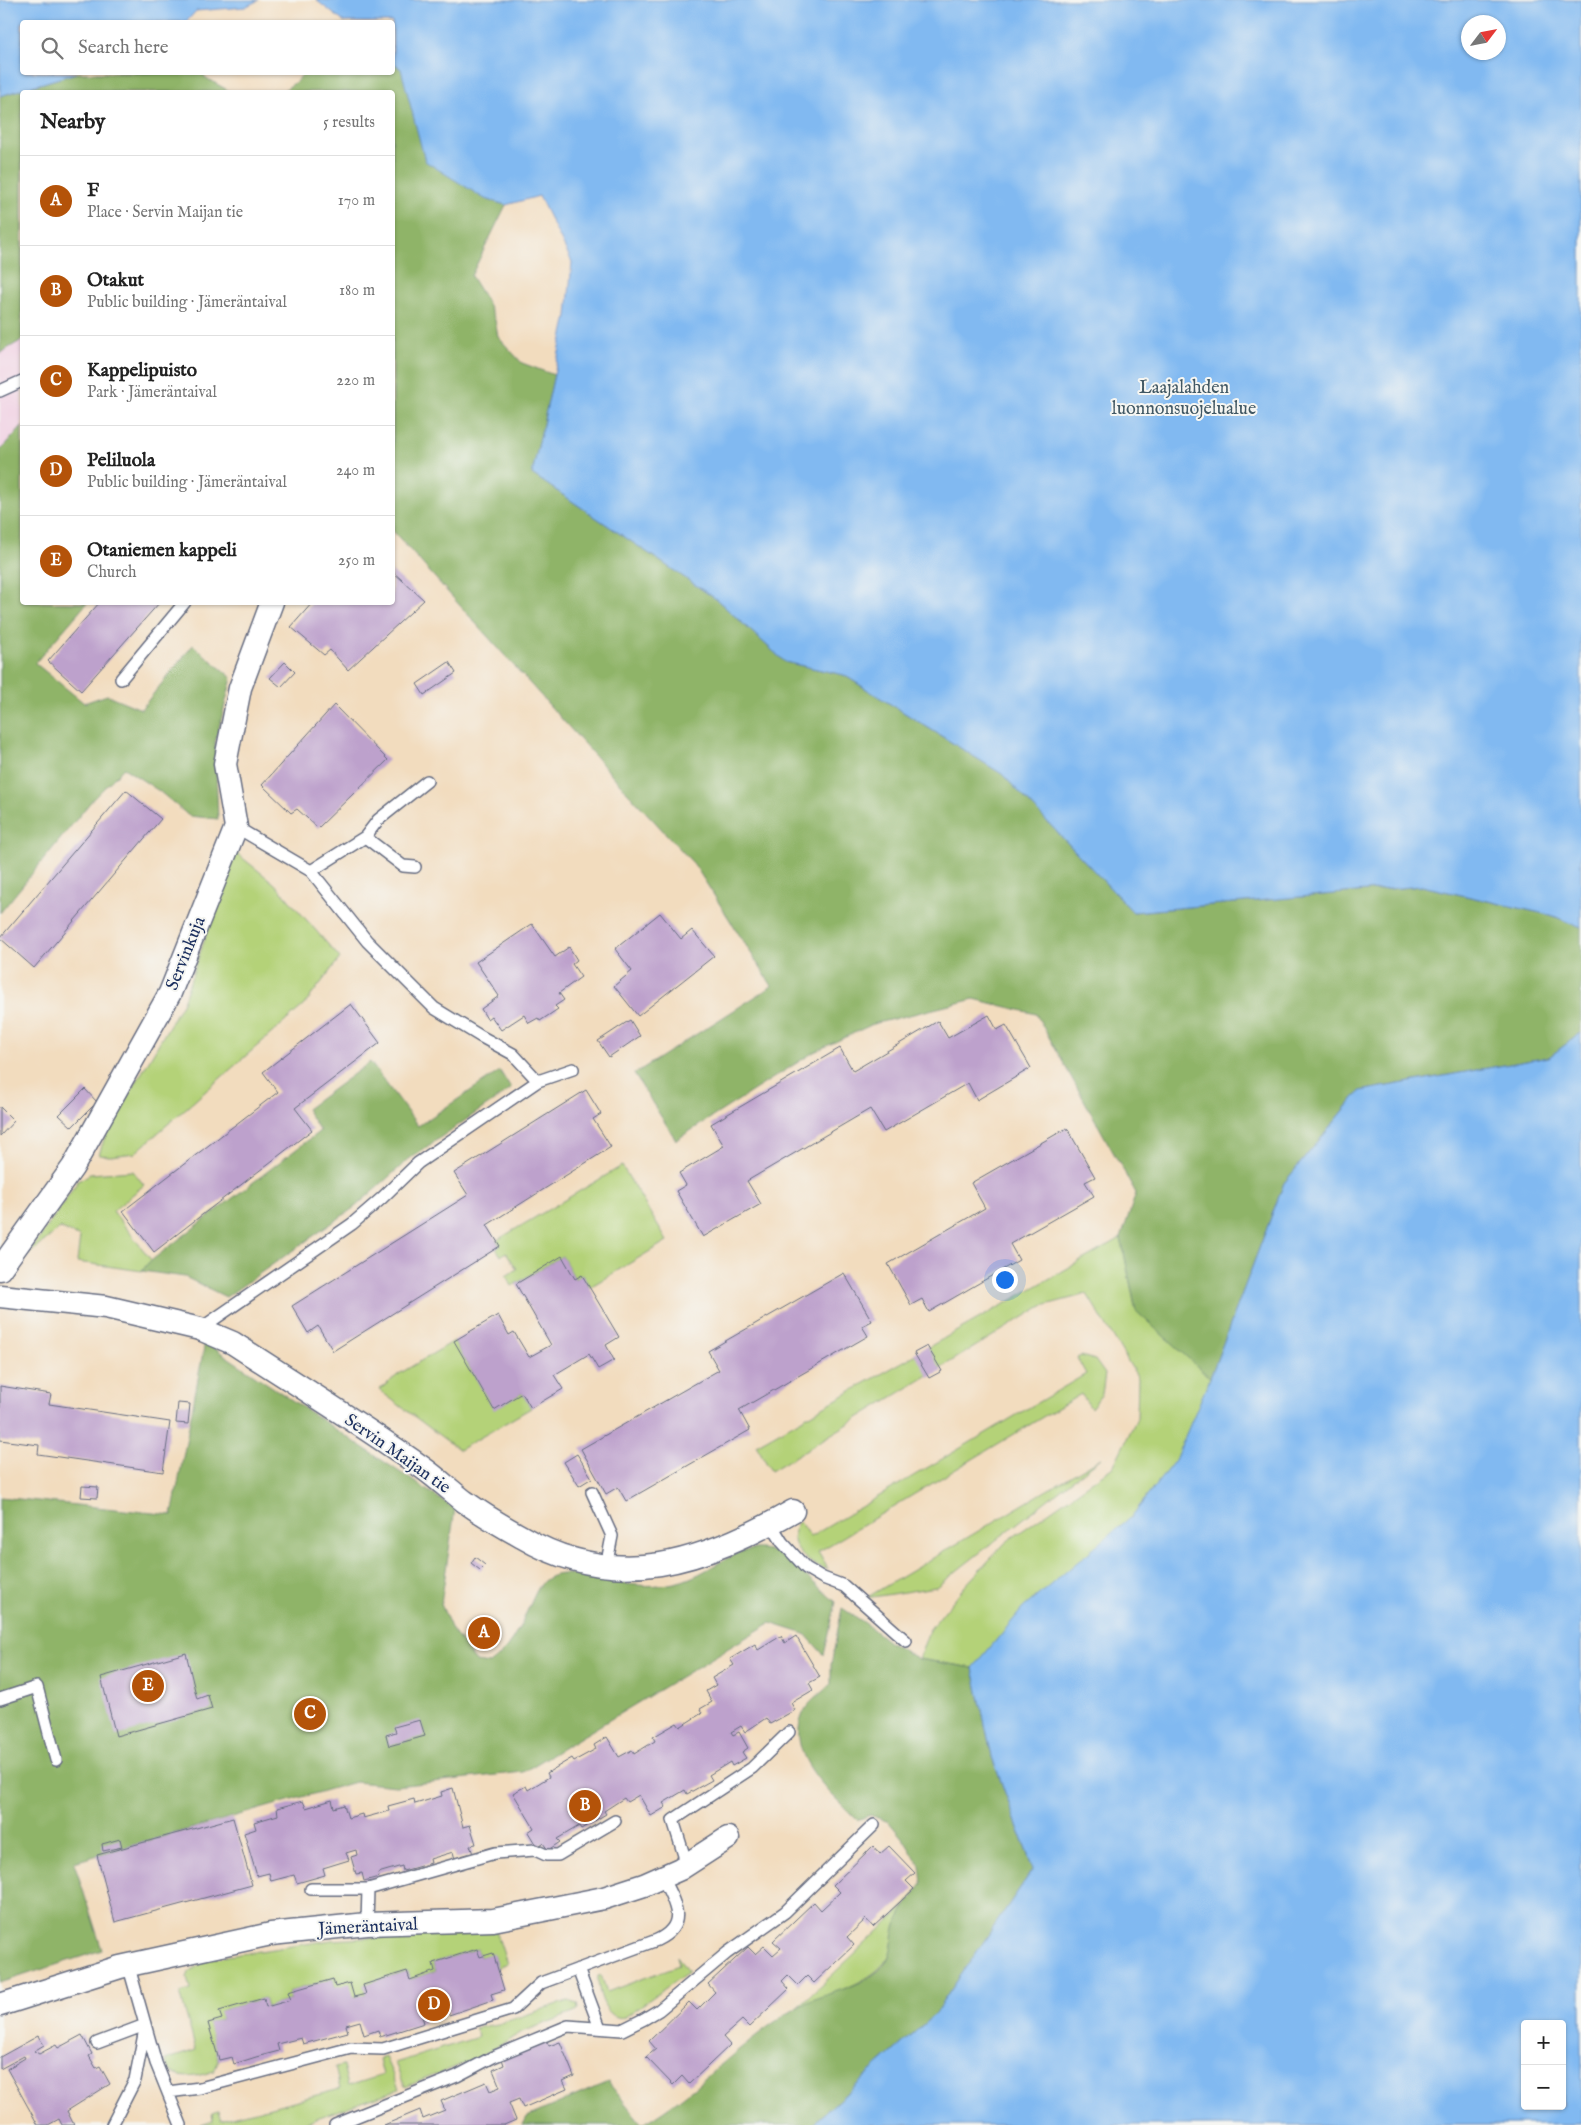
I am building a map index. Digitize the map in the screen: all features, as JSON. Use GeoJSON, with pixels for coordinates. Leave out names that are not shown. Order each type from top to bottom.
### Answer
{"type":"FeatureCollection","features":[{"type":"Feature","properties":{"kind":"street"},"geometry":{"type":"LineString","coordinates":[[236,827],[224,764],[240,688],[271,605]]}},
{"type":"Feature","properties":{"kind":"street","name":"Servinkuja"},"geometry":{"type":"LineString","coordinates":[[0,1269],[73,1167],[170,993],[236,827]]}},
{"type":"Feature","properties":{"kind":"street","name":"Servin Maijan tie"},"geometry":{"type":"LineString","coordinates":[[0,1296],[106,1307],[200,1329],[233,1343],[423,1468],[463,1500],[523,1538],[568,1558],[606,1567],[672,1563],[705,1554],[771,1524],[793,1511]]}},
{"type":"Feature","properties":{"kind":"street","name":"Jämeräntaival"},"geometry":{"type":"LineString","coordinates":[[0,2005],[128,1964],[271,1934],[367,1924],[466,1922],[506,1918],[604,1898],[625,1892],[687,1865],[728,1838]]}},
{"type":"Feature","properties":{"kind":"lane"},"geometry":{"type":"LineString","coordinates":[[0,391],[20,382]]}},
{"type":"Feature","properties":{"kind":"lane"},"geometry":{"type":"LineString","coordinates":[[121,679],[183,605]]}},
{"type":"Feature","properties":{"kind":"lane"},"geometry":{"type":"LineString","coordinates":[[311,871],[365,837],[378,820],[427,781]]}},
{"type":"Feature","properties":{"kind":"lane"},"geometry":{"type":"LineString","coordinates":[[236,827],[311,871],[367,942],[434,1008],[513,1054],[538,1081]]}},
{"type":"Feature","properties":{"kind":"lane"},"geometry":{"type":"LineString","coordinates":[[365,837],[402,866],[415,867]]}},
{"type":"Feature","properties":{"kind":"lane"},"geometry":{"type":"LineString","coordinates":[[200,1329],[352,1224],[418,1163],[538,1081],[572,1069]]}},
{"type":"Feature","properties":{"kind":"lane"},"geometry":{"type":"LineString","coordinates":[[592,1492],[612,1536],[606,1567]]}},
{"type":"Feature","properties":{"kind":"lane"},"geometry":{"type":"LineString","coordinates":[[771,1524],[782,1542],[806,1568],[823,1578],[844,1586],[906,1641]]}},
{"type":"Feature","properties":{"kind":"lane"},"geometry":{"type":"LineString","coordinates":[[0,1699],[37,1688],[56,1760]]}},
{"type":"Feature","properties":{"kind":"lane"},"geometry":{"type":"LineString","coordinates":[[687,1865],[673,1820],[752,1768],[789,1732]]}},
{"type":"Feature","properties":{"kind":"lane"},"geometry":{"type":"LineString","coordinates":[[311,1889],[368,1889],[495,1853],[535,1850],[546,1855],[558,1856],[615,1821]]}},
{"type":"Feature","properties":{"kind":"lane"},"geometry":{"type":"LineString","coordinates":[[335,2125],[457,2076],[493,2057],[568,2026],[622,2030],[659,2010],[727,1953],[785,1912],[874,1825]]}},
{"type":"Feature","properties":{"kind":"lane"},"geometry":{"type":"LineString","coordinates":[[168,2092],[200,2088],[351,2048],[383,2049],[513,2009],[541,1983],[657,1940],[670,1933],[675,1926],[677,1918],[676,1906],[662,1877]]}},
{"type":"Feature","properties":{"kind":"lane"},"geometry":{"type":"LineString","coordinates":[[367,1924],[368,1889]]}},
{"type":"Feature","properties":{"kind":"lane"},"geometry":{"type":"LineString","coordinates":[[128,1964],[156,2063],[181,2125]]}},
{"type":"Feature","properties":{"kind":"lane"},"geometry":{"type":"LineString","coordinates":[[578,1969],[600,2028]]}},
{"type":"Feature","properties":{"kind":"lane"},"geometry":{"type":"LineString","coordinates":[[97,2043],[145,2025]]}},
{"type":"Feature","properties":{"kind":"lane"},"geometry":{"type":"LineString","coordinates":[[112,2125],[135,2080],[145,2025]]}},
{"type":"Feature","properties":{"kind":"shaded area"},"geometry":{"type":"Polygon","coordinates":[[[20,341],[20,572],[0,578],[0,353],[20,341]]]}},
{"type":"Feature","properties":{"kind":"green space"},"geometry":{"type":"Polygon","coordinates":[[[395,64],[401,69],[485,199],[506,205],[471,276],[487,302],[495,320],[498,337],[522,363],[554,375],[532,474],[716,599],[785,662],[844,675],[1002,774],[1133,912],[1422,886],[1554,916],[1581,928],[1581,1033],[1549,1057],[1360,1091],[1284,1183],[1210,1378],[1136,1311],[1121,1238],[1136,1193],[1036,1014],[974,999],[873,1024],[814,1052],[676,1140],[634,1074],[772,986],[694,864],[395,533],[395,90],[284,90],[302,75],[395,75],[395,64]]]}},
{"type":"Feature","properties":{"kind":"green space"},"geometry":{"type":"Polygon","coordinates":[[[69,75],[204,75],[227,90],[20,90],[20,341],[0,353],[0,96],[69,75]]]}},
{"type":"Feature","properties":{"kind":"green space"},"geometry":{"type":"Polygon","coordinates":[[[20,428],[20,605],[85,605],[35,663],[84,703],[107,695],[141,709],[193,645],[232,678],[215,743],[218,819],[189,816],[159,791],[124,768],[93,799],[0,913],[0,451],[20,428]]]}},
{"type":"Feature","properties":{"kind":"green space"},"geometry":{"type":"Polygon","coordinates":[[[235,852],[275,884],[340,958],[304,1005],[135,1153],[110,1156],[99,1155],[105,1136],[183,1002],[235,852]]]}},
{"type":"Feature","properties":{"kind":"green space"},"geometry":{"type":"Polygon","coordinates":[[[1581,1033],[1029,1954],[811,2125],[934,2015],[973,1668],[919,1659],[929,1630],[965,1586],[1006,1542],[1113,1467],[1137,1418],[1138,1378],[1087,1294],[1042,1306],[771,1471],[756,1445],[1121,1238],[1136,1311],[1549,1057],[1581,1033]]]}},
{"type":"Feature","properties":{"kind":"green space"},"geometry":{"type":"Polygon","coordinates":[[[370,1062],[418,1126],[500,1071],[511,1089],[409,1159],[355,1207],[226,1297],[185,1277],[142,1271],[148,1263],[320,1131],[306,1109],[370,1062]]]}},
{"type":"Feature","properties":{"kind":"green space"},"geometry":{"type":"Polygon","coordinates":[[[622,1166],[667,1241],[590,1287],[582,1275],[575,1279],[562,1256],[512,1286],[506,1276],[517,1269],[506,1252],[501,1256],[496,1248],[500,1246],[497,1240],[622,1166]]]}},
{"type":"Feature","properties":{"kind":"green space"},"geometry":{"type":"Polygon","coordinates":[[[133,1171],[144,1185],[113,1211],[152,1261],[142,1271],[77,1262],[80,1237],[60,1228],[28,1255],[78,1181],[90,1174],[133,1171]]]}},
{"type":"Feature","properties":{"kind":"green space"},"geometry":{"type":"Polygon","coordinates":[[[454,1341],[494,1409],[522,1393],[531,1408],[459,1450],[379,1390],[399,1374],[454,1341]]]}},
{"type":"Feature","properties":{"kind":"green space"},"geometry":{"type":"Polygon","coordinates":[[[205,1342],[455,1509],[441,1604],[452,1630],[476,1662],[490,1664],[502,1653],[517,1632],[535,1593],[545,1580],[552,1576],[572,1574],[630,1584],[665,1585],[690,1578],[739,1553],[760,1549],[771,1551],[785,1559],[836,1602],[824,1655],[805,1634],[770,1623],[523,1772],[396,1786],[355,1782],[74,1862],[102,1950],[0,1983],[0,1497],[172,1515],[205,1342]]]}},
{"type":"Feature","properties":{"kind":"green space"},"geometry":{"type":"Polygon","coordinates":[[[1081,1356],[1095,1360],[1105,1374],[1102,1394],[1091,1408],[1081,1394],[818,1552],[828,1569],[812,1563],[799,1552],[793,1537],[799,1521],[810,1537],[1086,1374],[1077,1358],[1081,1356]]]}},
{"type":"Feature","properties":{"kind":"green space"},"geometry":{"type":"Polygon","coordinates":[[[1101,1458],[936,1587],[866,1598],[1101,1458]]]}},
{"type":"Feature","properties":{"kind":"green space"},"geometry":{"type":"Polygon","coordinates":[[[842,1608],[890,1643],[919,1659],[973,1668],[992,1757],[1033,1869],[934,2015],[811,2125],[523,2125],[527,2117],[608,2082],[642,2124],[685,2095],[745,2045],[787,2014],[819,1997],[857,1984],[874,1974],[886,1963],[890,1954],[897,1922],[922,1883],[920,1866],[904,1840],[889,1822],[870,1815],[857,1820],[834,1797],[812,1770],[799,1740],[800,1724],[806,1708],[831,1684],[831,1665],[842,1608]]]}},
{"type":"Feature","properties":{"kind":"green space"},"geometry":{"type":"Polygon","coordinates":[[[906,1905],[894,1933],[892,1950],[884,1964],[862,1981],[795,2010],[906,1905]]]}},
{"type":"Feature","properties":{"kind":"green space"},"geometry":{"type":"Polygon","coordinates":[[[496,1931],[507,1964],[497,1968],[493,1954],[480,1957],[477,1949],[433,1963],[435,1971],[410,1980],[407,1971],[364,1985],[366,1994],[354,1997],[335,1987],[333,1979],[288,1992],[291,2000],[267,2007],[264,1998],[220,2011],[222,2019],[209,2023],[219,2060],[214,2071],[185,2077],[178,2076],[168,2068],[165,2060],[196,2050],[180,1993],[190,1990],[187,1978],[189,1972],[208,1959],[331,1940],[496,1931]]]}},
{"type":"Feature","properties":{"kind":"green space"},"geometry":{"type":"Polygon","coordinates":[[[677,1956],[688,1972],[625,2017],[613,2015],[608,2010],[601,1997],[598,1976],[601,1975],[607,1992],[679,1965],[677,1956]]]}},
{"type":"Feature","properties":{"kind":"green space"},"geometry":{"type":"Polygon","coordinates":[[[568,2001],[577,2004],[578,2009],[576,2012],[522,2032],[478,2058],[405,2087],[395,2063],[478,2037],[475,2028],[498,2024],[568,2001]]]}},
{"type":"Feature","properties":{"kind":"green space"},"geometry":{"type":"Polygon","coordinates":[[[385,2057],[399,2089],[297,2125],[201,2125],[213,2121],[212,2113],[218,2111],[221,2120],[340,2089],[335,2067],[343,2065],[348,2086],[383,2075],[379,2059],[385,2057]]]}},
{"type":"Feature","properties":{"kind":"water"},"geometry":{"type":"Polygon","coordinates":[[[0,0],[259,0],[245,7],[196,11],[188,20],[20,20],[20,75],[69,75],[0,96],[0,0]]]}},
{"type":"Feature","properties":{"kind":"water","name":"Laajalahden luonnonsuojelualue"},"geometry":{"type":"Polygon","coordinates":[[[316,0],[1581,0],[1581,928],[1554,916],[1422,886],[1133,912],[1002,774],[844,675],[785,662],[716,599],[532,474],[567,316],[572,262],[539,196],[506,205],[485,199],[425,161],[401,69],[395,64],[395,20],[341,20],[316,0]]]}},
{"type":"Feature","properties":{"kind":"water"},"geometry":{"type":"Polygon","coordinates":[[[1581,1033],[1581,2125],[811,2125],[934,2015],[1033,1869],[992,1757],[973,1668],[1023,1608],[1132,1516],[1175,1460],[1210,1378],[1284,1183],[1360,1091],[1549,1057],[1581,1033]]]}},
{"type":"Feature","properties":{"kind":"building"},"geometry":{"type":"Polygon","coordinates":[[[395,574],[424,600],[348,670],[330,650],[324,655],[291,627],[310,605],[395,605],[395,574]]]}},
{"type":"Feature","properties":{"kind":"building"},"geometry":{"type":"Polygon","coordinates":[[[97,605],[157,605],[81,691],[48,661],[97,605]]]}},
{"type":"Feature","properties":{"kind":"building"},"geometry":{"type":"Polygon","coordinates":[[[285,662],[295,672],[281,687],[270,678],[285,662]]]}},
{"type":"Feature","properties":{"kind":"building"},"geometry":{"type":"Polygon","coordinates":[[[449,662],[456,673],[424,695],[417,684],[449,662]]]}},
{"type":"Feature","properties":{"kind":"building"},"geometry":{"type":"Polygon","coordinates":[[[334,705],[388,760],[318,828],[297,809],[291,813],[262,785],[334,705]]]}},
{"type":"Feature","properties":{"kind":"building"},"geometry":{"type":"Polygon","coordinates":[[[126,790],[161,819],[34,968],[0,938],[126,790]]]}},
{"type":"Feature","properties":{"kind":"building"},"geometry":{"type":"Polygon","coordinates":[[[660,913],[681,939],[692,930],[714,956],[638,1016],[614,986],[632,971],[615,949],[660,913]]]}},
{"type":"Feature","properties":{"kind":"building"},"geometry":{"type":"Polygon","coordinates":[[[532,924],[555,957],[569,947],[577,960],[572,964],[581,977],[559,993],[564,1000],[555,1006],[558,1009],[540,1021],[538,1018],[529,1023],[524,1015],[501,1030],[491,1016],[487,1019],[481,1009],[499,996],[476,962],[532,924]]]}},
{"type":"Feature","properties":{"kind":"building"},"geometry":{"type":"Polygon","coordinates":[[[351,1004],[380,1043],[295,1108],[312,1130],[154,1252],[123,1211],[278,1092],[263,1072],[351,1004]]]}},
{"type":"Feature","properties":{"kind":"building"},"geometry":{"type":"Polygon","coordinates":[[[989,1015],[997,1030],[1006,1025],[1031,1068],[977,1100],[968,1083],[884,1132],[870,1109],[747,1181],[761,1204],[703,1237],[676,1191],[686,1185],[679,1173],[724,1146],[711,1124],[840,1048],[853,1071],[938,1021],[948,1038],[989,1015]]]}},
{"type":"Feature","properties":{"kind":"building"},"geometry":{"type":"Polygon","coordinates":[[[630,1020],[640,1036],[609,1057],[598,1041],[630,1020]]]}},
{"type":"Feature","properties":{"kind":"building"},"geometry":{"type":"Polygon","coordinates":[[[85,1089],[97,1102],[72,1127],[59,1115],[85,1089]]]}},
{"type":"Feature","properties":{"kind":"building"},"geometry":{"type":"Polygon","coordinates":[[[586,1090],[601,1114],[593,1119],[611,1147],[487,1225],[500,1246],[333,1351],[318,1326],[308,1333],[292,1306],[468,1195],[454,1173],[586,1090]]]}},
{"type":"Feature","properties":{"kind":"building"},"geometry":{"type":"Polygon","coordinates":[[[0,1107],[14,1121],[0,1136],[0,1107]]]}},
{"type":"Feature","properties":{"kind":"building"},"geometry":{"type":"Polygon","coordinates":[[[1067,1128],[1095,1177],[1085,1182],[1094,1196],[1010,1244],[1019,1260],[929,1312],[922,1299],[911,1305],[888,1264],[985,1208],[971,1183],[1067,1128]]]}},
{"type":"Feature","properties":{"kind":"building"},"geometry":{"type":"Polygon","coordinates":[[[562,1256],[575,1279],[582,1275],[619,1337],[606,1345],[614,1360],[598,1369],[589,1354],[554,1375],[563,1389],[531,1408],[522,1393],[494,1410],[454,1341],[498,1315],[509,1335],[514,1332],[529,1357],[551,1345],[516,1284],[562,1256]]]}},
{"type":"Feature","properties":{"kind":"building"},"geometry":{"type":"Polygon","coordinates":[[[844,1273],[872,1321],[862,1326],[868,1336],[739,1410],[750,1430],[626,1501],[618,1487],[606,1494],[581,1449],[719,1370],[708,1351],[844,1273]]]}},
{"type":"Feature","properties":{"kind":"building"},"geometry":{"type":"Polygon","coordinates":[[[927,1346],[942,1371],[929,1378],[914,1353],[927,1346]]]}},
{"type":"Feature","properties":{"kind":"building"},"geometry":{"type":"Polygon","coordinates":[[[0,1386],[51,1394],[49,1404],[170,1422],[163,1472],[38,1454],[39,1445],[0,1440],[0,1386]]]}},
{"type":"Feature","properties":{"kind":"building"},"geometry":{"type":"Polygon","coordinates":[[[178,1403],[190,1404],[188,1424],[176,1423],[178,1403]]]}},
{"type":"Feature","properties":{"kind":"building"},"geometry":{"type":"Polygon","coordinates":[[[577,1454],[592,1478],[579,1486],[564,1462],[577,1454]]]}},
{"type":"Feature","properties":{"kind":"building"},"geometry":{"type":"Polygon","coordinates":[[[82,1486],[98,1487],[97,1498],[81,1497],[82,1486]]]}},
{"type":"Feature","properties":{"kind":"building"},"geometry":{"type":"Polygon","coordinates":[[[475,1557],[485,1565],[480,1570],[471,1563],[475,1557]]]}},
{"type":"Feature","properties":{"kind":"building"},"geometry":{"type":"Polygon","coordinates":[[[781,1636],[785,1643],[796,1636],[820,1677],[809,1683],[813,1690],[791,1703],[795,1710],[770,1724],[766,1718],[745,1732],[741,1726],[731,1732],[733,1735],[739,1732],[748,1748],[742,1752],[746,1758],[732,1766],[730,1762],[709,1775],[712,1780],[687,1794],[685,1790],[663,1803],[666,1807],[651,1816],[639,1795],[627,1802],[624,1798],[604,1811],[606,1814],[581,1829],[579,1826],[557,1839],[560,1842],[548,1850],[543,1843],[537,1847],[528,1832],[534,1828],[513,1793],[526,1786],[528,1790],[549,1777],[547,1773],[572,1758],[574,1761],[596,1749],[594,1745],[607,1737],[619,1757],[632,1750],[634,1754],[655,1741],[653,1737],[677,1723],[680,1727],[702,1713],[700,1709],[712,1702],[706,1691],[716,1685],[712,1678],[734,1665],[730,1659],[755,1644],[758,1650],[781,1636]]]}},
{"type":"Feature","properties":{"kind":"building"},"geometry":{"type":"Polygon","coordinates":[[[186,1653],[197,1699],[208,1695],[212,1709],[116,1736],[101,1677],[186,1653]]]}},
{"type":"Feature","properties":{"kind":"building"},"geometry":{"type":"Polygon","coordinates":[[[420,1720],[425,1736],[389,1746],[386,1735],[396,1732],[394,1727],[420,1720]]]}},
{"type":"Feature","properties":{"kind":"building"},"geometry":{"type":"Polygon","coordinates":[[[453,1788],[463,1827],[470,1825],[476,1844],[470,1845],[473,1854],[455,1859],[453,1852],[430,1859],[431,1863],[403,1871],[402,1866],[378,1873],[379,1877],[364,1881],[362,1873],[356,1874],[351,1857],[357,1855],[356,1850],[346,1853],[349,1860],[323,1868],[325,1875],[297,1883],[294,1875],[271,1881],[269,1873],[257,1876],[244,1833],[256,1829],[254,1822],[278,1815],[277,1808],[303,1801],[306,1808],[332,1800],[334,1808],[344,1805],[348,1818],[362,1814],[363,1818],[389,1811],[388,1806],[414,1799],[415,1804],[442,1796],[441,1792],[453,1788]]]}},
{"type":"Feature","properties":{"kind":"building"},"geometry":{"type":"Polygon","coordinates":[[[233,1818],[252,1885],[115,1922],[97,1855],[233,1818]]]}},
{"type":"Feature","properties":{"kind":"building"},"geometry":{"type":"Polygon","coordinates":[[[120,1839],[122,1847],[103,1851],[102,1844],[120,1839]]]}},
{"type":"Feature","properties":{"kind":"building"},"geometry":{"type":"Polygon","coordinates":[[[873,1846],[880,1854],[889,1846],[915,1873],[906,1881],[914,1889],[873,1927],[866,1919],[847,1937],[854,1945],[814,1983],[807,1976],[798,1985],[788,1975],[782,1981],[789,1989],[749,2027],[742,2020],[723,2037],[730,2045],[689,2084],[682,2076],[673,2085],[646,2057],[656,2049],[649,2041],[689,2002],[697,2010],[715,1992],[708,1984],[748,1947],[755,1954],[764,1946],[773,1955],[781,1948],[773,1941],[814,1902],[821,1910],[840,1892],[833,1885],[873,1846]]]}},
{"type":"Feature","properties":{"kind":"building"},"geometry":{"type":"Polygon","coordinates":[[[477,1949],[480,1957],[493,1953],[504,1990],[491,1994],[493,2000],[449,2015],[447,2008],[422,2016],[424,2023],[380,2037],[378,2030],[364,2035],[360,2021],[346,2025],[348,2032],[303,2044],[301,2038],[277,2044],[279,2051],[234,2064],[232,2057],[219,2060],[208,2023],[222,2019],[219,2011],[264,1998],[266,2007],[291,2000],[288,1992],[333,1979],[335,1987],[350,1983],[354,1997],[366,1994],[363,1985],[407,1971],[410,1980],[435,1971],[433,1963],[477,1949]]]}},
{"type":"Feature","properties":{"kind":"building"},"geometry":{"type":"Polygon","coordinates":[[[82,2035],[92,2054],[89,2056],[96,2068],[100,2066],[110,2084],[67,2111],[74,2125],[62,2125],[59,2119],[48,2125],[38,2125],[7,2069],[25,2058],[24,2056],[0,2069],[0,2057],[38,2036],[44,2045],[34,2051],[39,2054],[56,2045],[58,2048],[82,2035]]]}},
{"type":"Feature","properties":{"kind":"building"},"geometry":{"type":"Polygon","coordinates":[[[545,2038],[549,2046],[560,2042],[574,2076],[563,2081],[567,2089],[523,2108],[519,2099],[509,2103],[516,2120],[504,2125],[384,2125],[420,2110],[423,2119],[445,2110],[441,2101],[486,2082],[490,2091],[500,2087],[493,2070],[504,2065],[501,2056],[545,2038]]]}},
{"type":"Feature","properties":{"kind":"place","name":"F"},"geometry":{"type":"Point","coordinates":[484,1633]}},
{"type":"Feature","properties":{"kind":"place","name":"Otaniemen kappeli"},"geometry":{"type":"Point","coordinates":[148,1686]}},
{"type":"Feature","properties":{"kind":"place","name":"Kappelipuisto"},"geometry":{"type":"Point","coordinates":[310,1714]}},
{"type":"Feature","properties":{"kind":"place","name":"Otakut"},"geometry":{"type":"Point","coordinates":[585,1806]}},
{"type":"Feature","properties":{"kind":"place","name":"Peliluola"},"geometry":{"type":"Point","coordinates":[434,2005]}}]}
